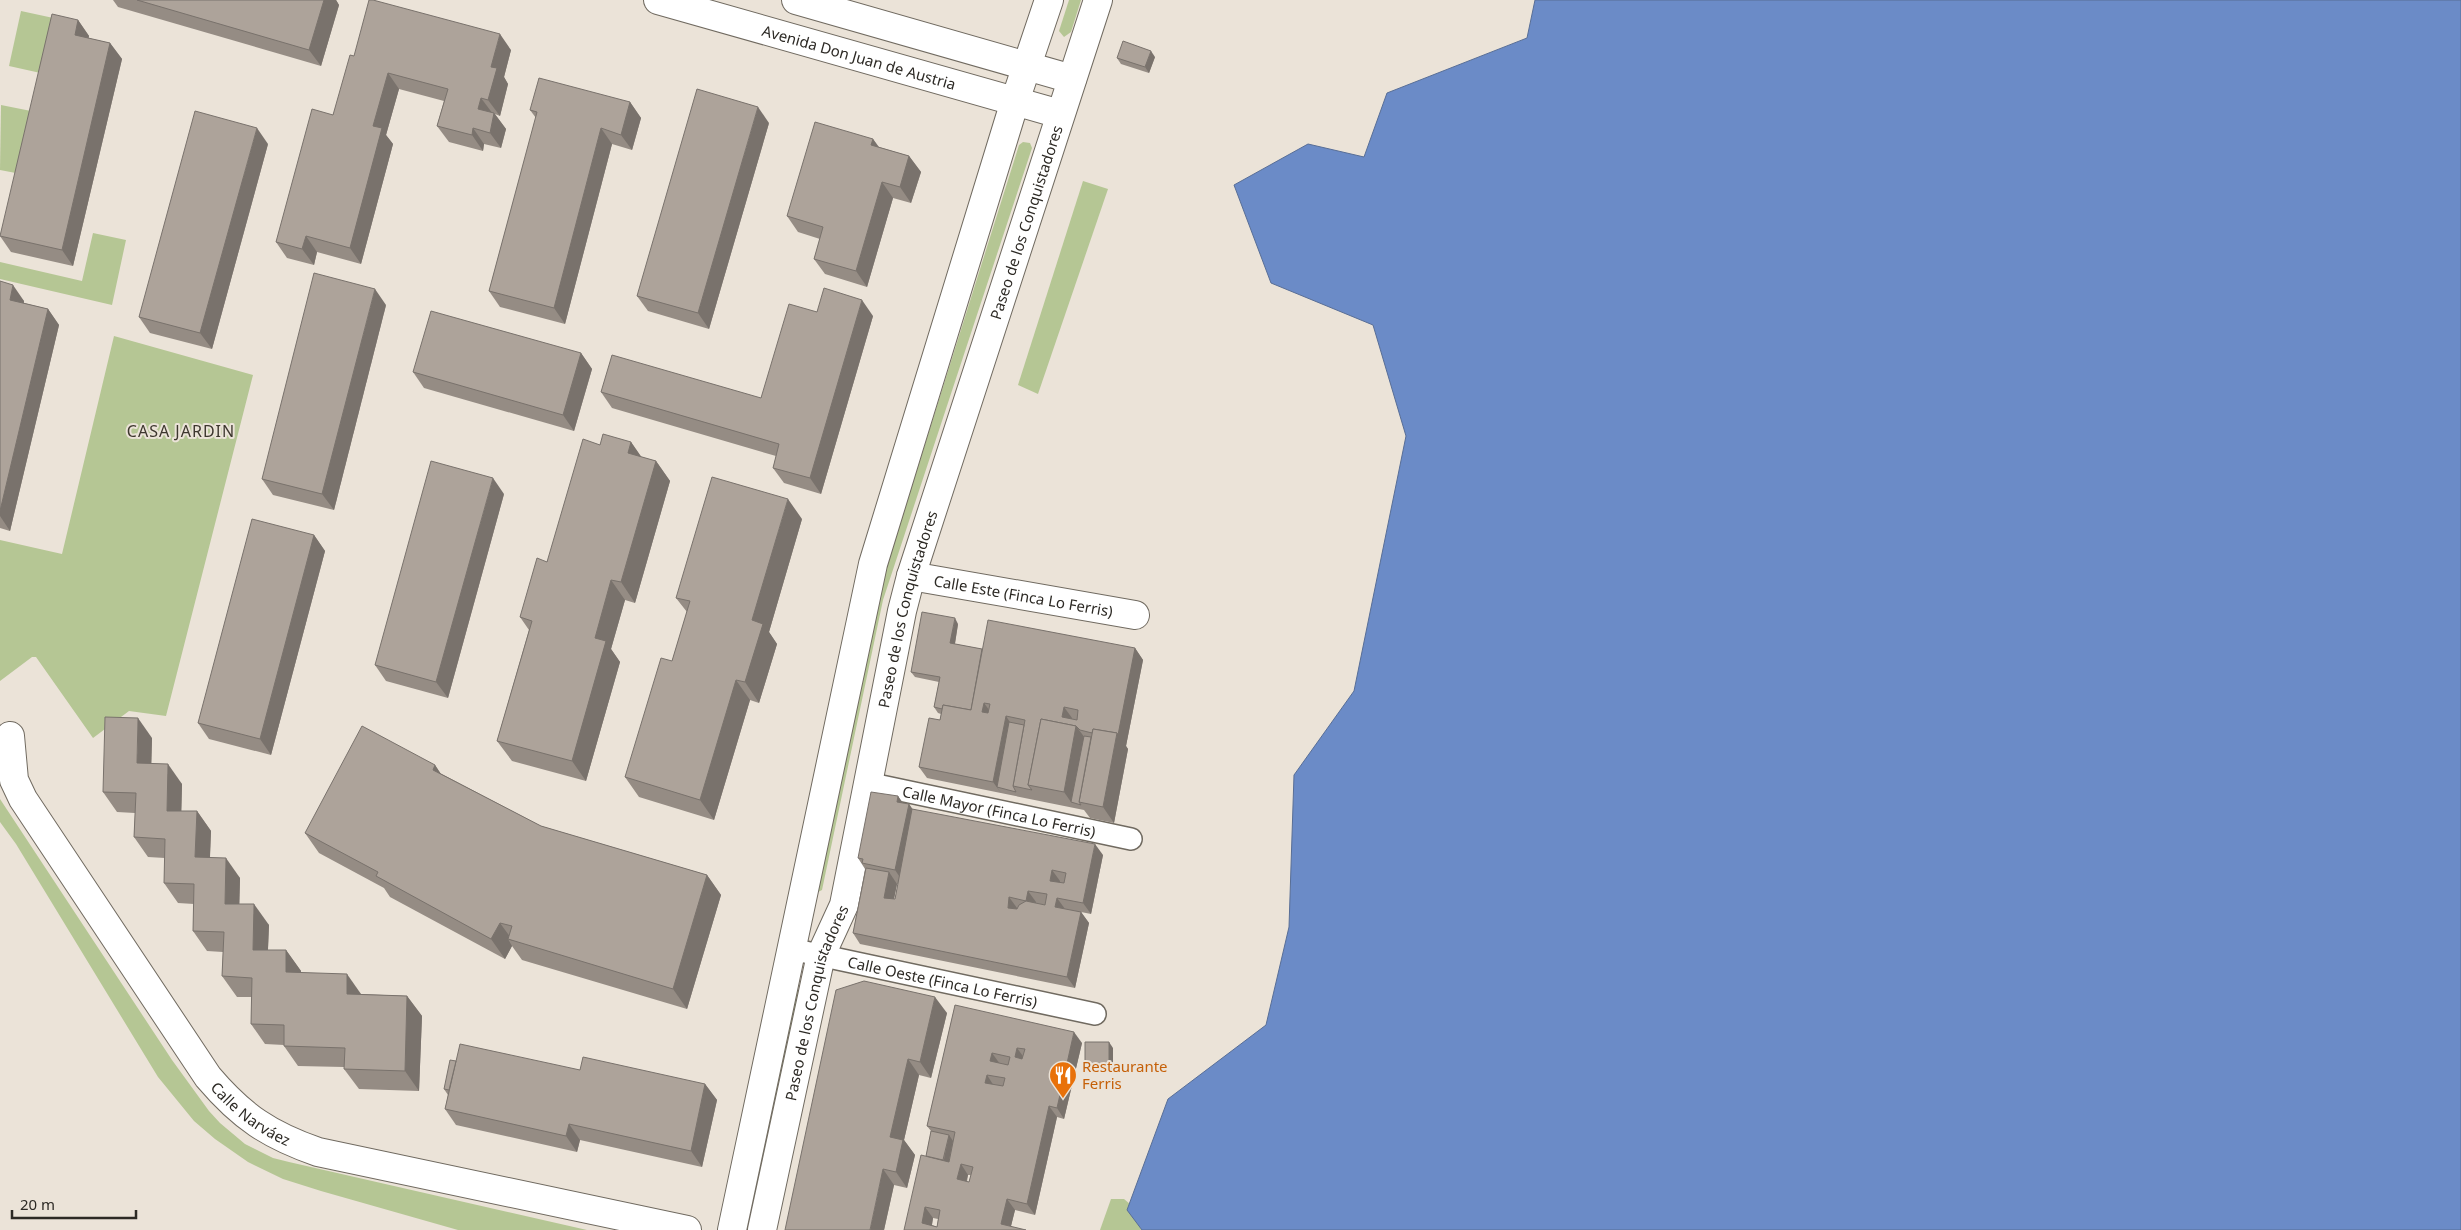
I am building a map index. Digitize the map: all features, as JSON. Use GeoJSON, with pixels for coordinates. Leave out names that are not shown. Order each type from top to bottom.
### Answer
{"type":"FeatureCollection","features":[{"type":"Feature","properties":{"kind":"street","name":"Avenida Don Juan de Austria"},"geometry":{"type":"LineString","coordinates":[[658,0],[1060,114]]}},
{"type":"Feature","properties":{"kind":"street"},"geometry":{"type":"LineString","coordinates":[[796,0],[1072,79]]}},
{"type":"Feature","properties":{"kind":"street","name":"Paseo de los Conquistadores"},"geometry":{"type":"LineString","coordinates":[[732,1230],[873,564],[1015,101],[1049,0]]}},
{"type":"Feature","properties":{"kind":"street","name":"Paseo de los Conquistadores"},"geometry":{"type":"LineString","coordinates":[[762,1230],[821,955],[844,905],[867,783],[911,576],[1098,0]]}},
{"type":"Feature","properties":{"kind":"street","name":"Calle Este (Finca Lo Ferris)"},"geometry":{"type":"LineString","coordinates":[[911,576],[1135,615]]}},
{"type":"Feature","properties":{"kind":"street","name":"Calle Narváez"},"geometry":{"type":"LineString","coordinates":[[10,736],[14,780],[23,799],[208,1077],[241,1112],[265,1130],[318,1152],[687,1230]]}},
{"type":"Feature","properties":{"kind":"lane","name":"Calle Mayor (Finca Lo Ferris)"},"geometry":{"type":"LineString","coordinates":[[867,783],[1131,839]]}},
{"type":"Feature","properties":{"kind":"lane","name":"Calle Oeste (Finca Lo Ferris)"},"geometry":{"type":"LineString","coordinates":[[791,949],[1095,1014]]}},
{"type":"Feature","properties":{"kind":"green space"},"geometry":{"type":"Polygon","coordinates":[[[1069,0],[1081,0],[1071,32],[1064,37],[1059,31],[1069,0]]]}},
{"type":"Feature","properties":{"kind":"green space"},"geometry":{"type":"Polygon","coordinates":[[[21,11],[58,19],[45,74],[9,66],[21,11]]]}},
{"type":"Feature","properties":{"kind":"green space"},"geometry":{"type":"Polygon","coordinates":[[[1,105],[36,112],[21,174],[0,170],[1,105]]]}},
{"type":"Feature","properties":{"kind":"green space"},"geometry":{"type":"Polygon","coordinates":[[[1023,142],[1030,143],[1032,148],[883,600],[822,890],[818,892],[883,578],[1019,145],[1023,142]]]}},
{"type":"Feature","properties":{"kind":"green space"},"geometry":{"type":"Polygon","coordinates":[[[1083,181],[1108,189],[1038,394],[1018,385],[1083,181]]]}},
{"type":"Feature","properties":{"kind":"green space"},"geometry":{"type":"Polygon","coordinates":[[[93,233],[126,240],[112,305],[0,279],[0,262],[82,281],[93,233]]]}},
{"type":"Feature","properties":{"kind":"green space"},"geometry":{"type":"Polygon","coordinates":[[[114,336],[253,375],[166,716],[129,711],[93,738],[36,657],[32,657],[0,681],[0,540],[62,554],[114,336]]]}},
{"type":"Feature","properties":{"kind":"green space"},"geometry":{"type":"Polygon","coordinates":[[[0,799],[172,1060],[209,1111],[245,1144],[273,1158],[587,1230],[458,1230],[283,1179],[248,1162],[215,1139],[194,1121],[158,1077],[16,844],[0,822],[0,799]]]}},
{"type":"Feature","properties":{"kind":"green space"},"geometry":{"type":"Polygon","coordinates":[[[797,990],[800,990],[756,1200],[751,1199],[795,994],[797,990]]]}},
{"type":"Feature","properties":{"kind":"green space"},"geometry":{"type":"Polygon","coordinates":[[[1111,1199],[1124,1199],[1137,1210],[1141,1230],[1100,1230],[1111,1199]]]}},
{"type":"Feature","properties":{"kind":"water"},"geometry":{"type":"Polygon","coordinates":[[[1535,0],[2461,0],[2461,1230],[1142,1230],[1127,1210],[1168,1099],[1266,1025],[1289,927],[1294,775],[1354,691],[1406,436],[1373,325],[1271,283],[1234,185],[1308,144],[1364,157],[1387,93],[1527,38],[1535,0]]]}},
{"type":"Feature","properties":{"kind":"building"},"geometry":{"type":"Polygon","coordinates":[[[137,0],[324,0],[309,50],[137,0]]]}},
{"type":"Feature","properties":{"kind":"building"},"geometry":{"type":"Polygon","coordinates":[[[369,0],[500,34],[491,67],[497,68],[488,100],[481,98],[478,109],[494,113],[490,133],[473,128],[472,135],[437,126],[448,89],[388,73],[373,126],[382,128],[350,248],[306,236],[302,249],[276,242],[312,109],[333,115],[350,55],[354,56],[369,0]]]}},
{"type":"Feature","properties":{"kind":"building"},"geometry":{"type":"Polygon","coordinates":[[[52,14],[78,20],[75,35],[110,43],[62,250],[0,236],[52,14]]]}},
{"type":"Feature","properties":{"kind":"building"},"geometry":{"type":"Polygon","coordinates":[[[1123,41],[1151,51],[1145,67],[1117,58],[1123,41]]]}},
{"type":"Feature","properties":{"kind":"building"},"geometry":{"type":"Polygon","coordinates":[[[539,78],[630,102],[621,135],[601,128],[554,308],[489,291],[537,112],[530,110],[539,78]]]}},
{"type":"Feature","properties":{"kind":"building"},"geometry":{"type":"Polygon","coordinates":[[[697,89],[758,107],[698,313],[637,296],[697,89]]]}},
{"type":"Feature","properties":{"kind":"building"},"geometry":{"type":"Polygon","coordinates":[[[195,111],[257,128],[200,333],[139,317],[195,111]]]}},
{"type":"Feature","properties":{"kind":"building"},"geometry":{"type":"Polygon","coordinates":[[[815,122],[873,139],[871,145],[909,156],[900,187],[882,182],[856,271],[814,259],[823,227],[787,216],[815,122]]]}},
{"type":"Feature","properties":{"kind":"building"},"geometry":{"type":"Polygon","coordinates":[[[314,273],[375,289],[322,494],[262,479],[314,273]]]}},
{"type":"Feature","properties":{"kind":"building"},"geometry":{"type":"Polygon","coordinates":[[[0,281],[13,285],[10,300],[48,309],[0,511],[0,281]]]}},
{"type":"Feature","properties":{"kind":"building"},"geometry":{"type":"Polygon","coordinates":[[[824,288],[862,300],[810,478],[773,468],[779,444],[601,392],[612,355],[761,398],[789,304],[817,312],[824,288]]]}},
{"type":"Feature","properties":{"kind":"building"},"geometry":{"type":"Polygon","coordinates":[[[431,311],[581,353],[563,415],[413,372],[431,311]]]}},
{"type":"Feature","properties":{"kind":"building"},"geometry":{"type":"Polygon","coordinates":[[[603,434],[631,442],[628,453],[656,461],[621,582],[611,580],[595,638],[606,641],[572,761],[497,741],[532,621],[520,617],[537,558],[547,562],[583,439],[600,445],[603,434]]]}},
{"type":"Feature","properties":{"kind":"building"},"geometry":{"type":"Polygon","coordinates":[[[431,461],[493,478],[436,682],[375,665],[431,461]]]}},
{"type":"Feature","properties":{"kind":"building"},"geometry":{"type":"Polygon","coordinates":[[[712,477],[788,499],[752,620],[763,624],[745,682],[736,680],[700,800],[625,777],[661,658],[672,661],[690,601],[676,598],[712,477]]]}},
{"type":"Feature","properties":{"kind":"building"},"geometry":{"type":"Polygon","coordinates":[[[252,519],[314,535],[260,739],[198,723],[252,519]]]}},
{"type":"Feature","properties":{"kind":"building"},"geometry":{"type":"Polygon","coordinates":[[[922,612],[955,618],[950,643],[982,649],[971,710],[943,705],[942,709],[934,707],[940,677],[911,672],[922,612]]]}},
{"type":"Feature","properties":{"kind":"building"},"geometry":{"type":"Polygon","coordinates":[[[988,620],[1135,648],[1118,735],[1117,733],[1093,729],[1092,733],[1080,730],[1076,726],[1041,719],[1028,785],[1032,790],[1013,786],[1025,720],[1006,716],[993,782],[919,767],[929,718],[940,720],[943,705],[971,710],[988,620]],[[984,703],[982,712],[988,713],[990,704],[984,703]],[[1064,707],[1062,717],[1077,720],[1078,710],[1064,707]]]}},
{"type":"Feature","properties":{"kind":"building"},"geometry":{"type":"Polygon","coordinates":[[[105,717],[138,718],[137,763],[168,764],[167,811],[197,811],[195,857],[226,858],[225,904],[254,904],[253,950],[286,950],[286,972],[347,974],[347,994],[407,996],[405,1071],[344,1069],[345,1048],[284,1046],[284,1025],[251,1024],[252,978],[222,976],[224,932],[193,931],[194,884],[164,883],[165,839],[134,837],[136,793],[103,792],[105,717]]]}},
{"type":"Feature","properties":{"kind":"building"},"geometry":{"type":"Polygon","coordinates":[[[1041,719],[1076,726],[1064,792],[1028,785],[1041,719]]]}},
{"type":"Feature","properties":{"kind":"building"},"geometry":{"type":"Polygon","coordinates":[[[1009,722],[1024,725],[1013,786],[1016,792],[997,787],[1009,722]]]}},
{"type":"Feature","properties":{"kind":"building"},"geometry":{"type":"Polygon","coordinates":[[[362,726],[435,765],[433,770],[541,826],[707,875],[673,989],[508,939],[512,926],[500,923],[491,939],[376,876],[378,872],[305,833],[362,726]]]}},
{"type":"Feature","properties":{"kind":"building"},"geometry":{"type":"Polygon","coordinates":[[[1093,729],[1117,733],[1103,807],[1079,802],[1093,729]]]}},
{"type":"Feature","properties":{"kind":"building"},"geometry":{"type":"Polygon","coordinates":[[[1084,736],[1091,737],[1079,802],[1081,805],[1071,802],[1084,736]]]}},
{"type":"Feature","properties":{"kind":"building"},"geometry":{"type":"Polygon","coordinates":[[[871,792],[898,796],[897,802],[909,804],[895,870],[862,863],[863,859],[858,858],[871,792]]]}},
{"type":"Feature","properties":{"kind":"building"},"geometry":{"type":"Polygon","coordinates":[[[912,809],[1095,844],[1083,903],[1057,898],[1055,907],[1081,912],[1067,977],[853,933],[866,868],[889,872],[884,898],[895,899],[912,809]],[[1052,870],[1050,881],[1064,883],[1066,873],[1052,870]],[[1028,891],[1026,901],[1045,905],[1047,894],[1028,891]],[[1009,897],[1008,908],[1017,909],[1019,905],[1026,901],[1009,897]]]}},
{"type":"Feature","properties":{"kind":"building"},"geometry":{"type":"Polygon","coordinates":[[[864,981],[935,997],[920,1062],[908,1059],[890,1137],[903,1140],[896,1172],[883,1169],[870,1230],[785,1230],[836,990],[864,981]]]}},
{"type":"Feature","properties":{"kind":"building"},"geometry":{"type":"Polygon","coordinates":[[[955,1005],[1074,1032],[1057,1108],[1049,1106],[1027,1204],[1007,1199],[1001,1224],[1026,1230],[904,1230],[921,1155],[949,1162],[955,1132],[927,1126],[955,1005]],[[1017,1048],[1015,1057],[1022,1059],[1025,1049],[1017,1048]],[[992,1053],[990,1061],[1008,1065],[1010,1057],[992,1053]],[[987,1075],[985,1083],[1003,1086],[1005,1078],[987,1075]],[[961,1164],[957,1179],[969,1182],[973,1167],[961,1164]],[[925,1207],[922,1223],[937,1227],[940,1210],[925,1207]]]}},
{"type":"Feature","properties":{"kind":"building"},"geometry":{"type":"Polygon","coordinates":[[[1085,1042],[1109,1042],[1109,1066],[1085,1065],[1085,1042]]]}},
{"type":"Feature","properties":{"kind":"building"},"geometry":{"type":"Polygon","coordinates":[[[460,1044],[580,1070],[583,1057],[705,1084],[691,1151],[569,1124],[566,1136],[445,1109],[460,1044]]]}},
{"type":"Feature","properties":{"kind":"building"},"geometry":{"type":"Polygon","coordinates":[[[450,1060],[456,1061],[449,1090],[444,1089],[450,1060]]]}},
{"type":"Feature","properties":{"kind":"building"},"geometry":{"type":"Polygon","coordinates":[[[931,1131],[949,1135],[943,1160],[926,1156],[931,1131]]]}},
{"type":"Feature","properties":{"kind":"place","name":"Restaurante Ferris"},"geometry":{"type":"Point","coordinates":[1063,1099]}},
{"type":"Feature","properties":{"kind":"district","name":"CASA JARDIN"},"geometry":{"type":"Point","coordinates":[181,431]}}]}
